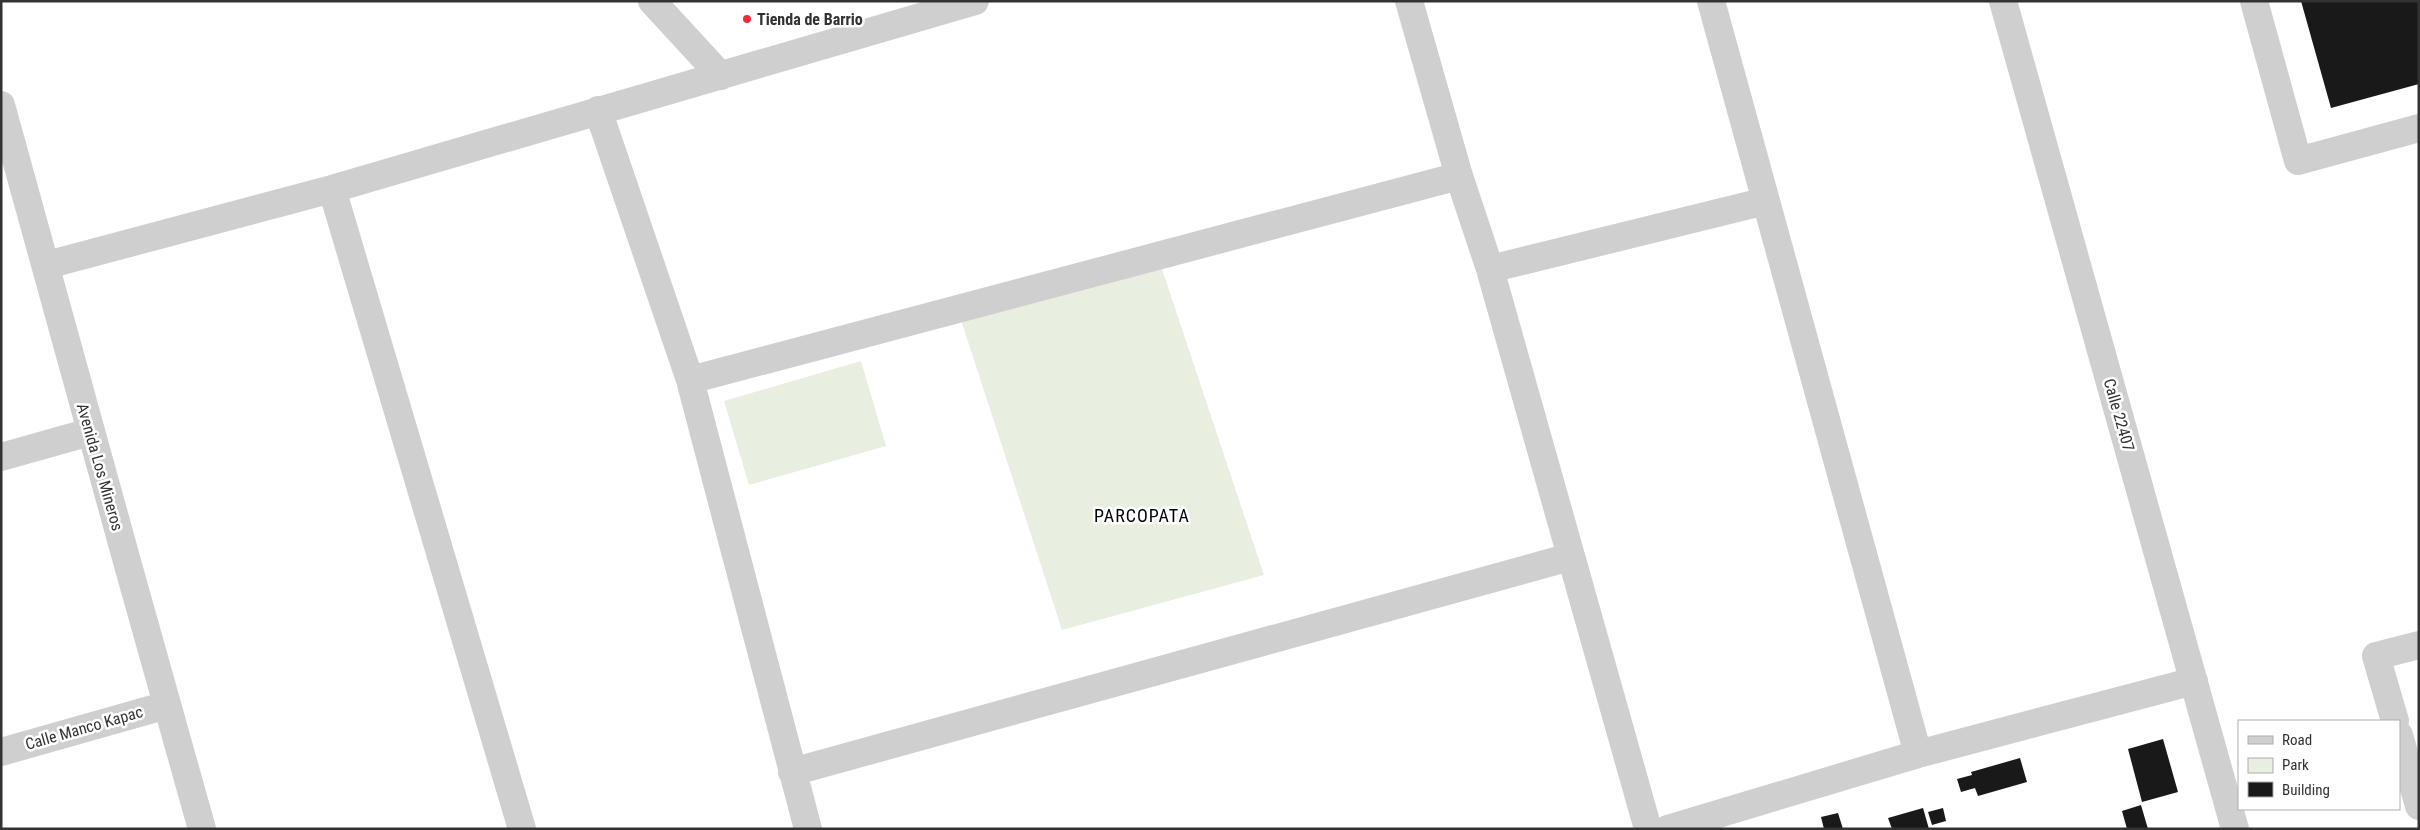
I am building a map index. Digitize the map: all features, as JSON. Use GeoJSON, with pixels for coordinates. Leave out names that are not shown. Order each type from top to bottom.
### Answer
{"type":"FeatureCollection","features":[{"type":"Feature","properties":{"kind":"street"},"geometry":{"type":"LineString","coordinates":[[652,1],[721,76]]}},
{"type":"Feature","properties":{"kind":"street"},"geometry":{"type":"LineString","coordinates":[[47,265],[332,188],[975,1]]}},
{"type":"Feature","properties":{"kind":"street"},"geometry":{"type":"LineString","coordinates":[[1409,1],[1459,176],[1490,269],[1648,829]]}},
{"type":"Feature","properties":{"kind":"street"},"geometry":{"type":"LineString","coordinates":[[1711,1],[1918,754]]}},
{"type":"Feature","properties":{"kind":"street","name":"Calle 22407"},"geometry":{"type":"LineString","coordinates":[[2003,1],[2235,829]]}},
{"type":"Feature","properties":{"kind":"street"},"geometry":{"type":"LineString","coordinates":[[2254,1],[2298,161],[2419,128]]}},
{"type":"Feature","properties":{"kind":"street","name":"Avenida Los Mineros"},"geometry":{"type":"LineString","coordinates":[[1,105],[9,167],[47,265],[90,432],[202,829]]}},
{"type":"Feature","properties":{"kind":"street"},"geometry":{"type":"LineString","coordinates":[[598,110],[690,380],[808,829]]}},
{"type":"Feature","properties":{"kind":"street"},"geometry":{"type":"LineString","coordinates":[[690,380],[1459,176]]}},
{"type":"Feature","properties":{"kind":"street"},"geometry":{"type":"LineString","coordinates":[[332,188],[522,829]]}},
{"type":"Feature","properties":{"kind":"street"},"geometry":{"type":"LineString","coordinates":[[1490,269],[1766,201]]}},
{"type":"Feature","properties":{"kind":"street"},"geometry":{"type":"LineString","coordinates":[[1,458],[90,432]]}},
{"type":"Feature","properties":{"kind":"street"},"geometry":{"type":"LineString","coordinates":[[792,772],[1570,558]]}},
{"type":"Feature","properties":{"kind":"street"},"geometry":{"type":"LineString","coordinates":[[2395,720],[2376,656],[2419,644]]}},
{"type":"Feature","properties":{"kind":"street"},"geometry":{"type":"LineString","coordinates":[[1668,829],[1918,754],[2194,681]]}},
{"type":"Feature","properties":{"kind":"street","name":"Calle Manco Kapac"},"geometry":{"type":"LineString","coordinates":[[1,752],[167,704]]}},
{"type":"Feature","properties":{"kind":"street"},"geometry":{"type":"LineString","coordinates":[[2400,739],[2419,806]]}},
{"type":"Feature","properties":{"kind":"green space"},"geometry":{"type":"Polygon","coordinates":[[[1159,260],[1264,575],[1062,630],[959,314],[1159,260]]]}},
{"type":"Feature","properties":{"kind":"green space"},"geometry":{"type":"Polygon","coordinates":[[[861,361],[886,446],[749,485],[724,401],[861,361]]]}},
{"type":"Feature","properties":{"kind":"building"},"geometry":{"type":"Polygon","coordinates":[[[2301,1],[2419,1],[2419,84],[2331,108],[2301,1]]]}},
{"type":"Feature","properties":{"kind":"building"},"geometry":{"type":"Polygon","coordinates":[[[2163,739],[2178,792],[2142,802],[2128,749],[2163,739]]]}},
{"type":"Feature","properties":{"kind":"building"},"geometry":{"type":"Polygon","coordinates":[[[2020,758],[2027,782],[1978,796],[1975,788],[1961,792],[1957,779],[1972,775],[1971,772],[2020,758]]]}},
{"type":"Feature","properties":{"kind":"building"},"geometry":{"type":"Polygon","coordinates":[[[2141,805],[2148,829],[2127,829],[2122,811],[2141,805]]]}},
{"type":"Feature","properties":{"kind":"building"},"geometry":{"type":"Polygon","coordinates":[[[1923,808],[1929,829],[1892,829],[1888,818],[1923,808]]]}},
{"type":"Feature","properties":{"kind":"building"},"geometry":{"type":"Polygon","coordinates":[[[1943,808],[1946,821],[1932,825],[1928,812],[1943,808]]]}},
{"type":"Feature","properties":{"kind":"building"},"geometry":{"type":"Polygon","coordinates":[[[1838,813],[1843,829],[1824,829],[1821,817],[1838,813]]]}},
{"type":"Feature","properties":{"kind":"place","name":"Tienda de Barrio"},"geometry":{"type":"Point","coordinates":[747,19]}},
{"type":"Feature","properties":{"kind":"district","name":"PARCOPATA"},"geometry":{"type":"Point","coordinates":[1142,515]}}]}
